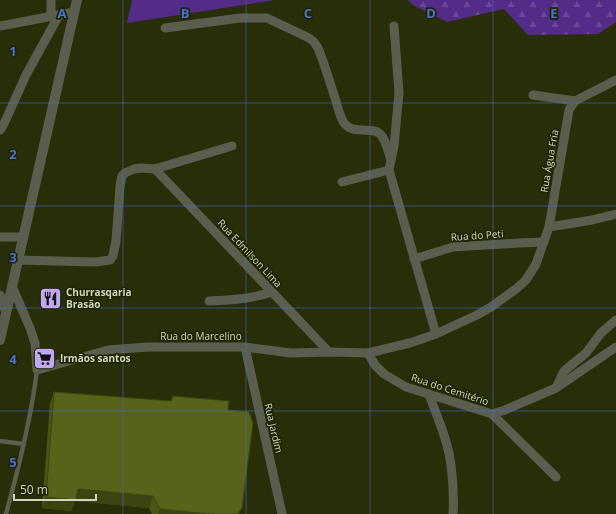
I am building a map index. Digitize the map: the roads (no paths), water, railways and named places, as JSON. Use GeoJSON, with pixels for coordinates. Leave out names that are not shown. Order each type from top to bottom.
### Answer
{"type":"FeatureCollection","features":[{"type":"Feature","properties":{"kind":"street"},"geometry":{"type":"LineString","coordinates":[[0,130],[55,16],[51,0]]}},
{"type":"Feature","properties":{"kind":"street"},"geometry":{"type":"LineString","coordinates":[[0,340],[77,0]]}},
{"type":"Feature","properties":{"kind":"street"},"geometry":{"type":"LineString","coordinates":[[0,26],[74,12]]}},
{"type":"Feature","properties":{"kind":"street"},"geometry":{"type":"LineString","coordinates":[[165,28],[240,18],[262,17],[309,38],[318,48],[339,112],[345,125],[355,130],[376,131],[380,133],[387,146],[391,160]]}},
{"type":"Feature","properties":{"kind":"street"},"geometry":{"type":"LineString","coordinates":[[394,26],[399,92],[395,140],[389,170],[436,334]]}},
{"type":"Feature","properties":{"kind":"street"},"geometry":{"type":"LineString","coordinates":[[533,95],[575,101],[616,80]]}},
{"type":"Feature","properties":{"kind":"street","name":"Rua Água Fria"},"geometry":{"type":"LineString","coordinates":[[436,334],[491,307],[516,289],[526,280],[532,271],[544,242],[548,227],[569,110],[575,101]]}},
{"type":"Feature","properties":{"kind":"street"},"geometry":{"type":"LineString","coordinates":[[18,260],[96,262],[110,260],[114,256],[119,192],[122,176],[134,168],[156,169],[232,146]]}},
{"type":"Feature","properties":{"kind":"street","name":"Rua Edmilson Lima"},"geometry":{"type":"LineString","coordinates":[[156,169],[328,352]]}},
{"type":"Feature","properties":{"kind":"street"},"geometry":{"type":"LineString","coordinates":[[342,182],[389,170]]}},
{"type":"Feature","properties":{"kind":"street"},"geometry":{"type":"LineString","coordinates":[[548,227],[592,220],[616,214]]}},
{"type":"Feature","properties":{"kind":"street"},"geometry":{"type":"LineString","coordinates":[[0,238],[23,237]]}},
{"type":"Feature","properties":{"kind":"street","name":"Rua do Peti"},"geometry":{"type":"LineString","coordinates":[[414,259],[453,247],[544,242]]}},
{"type":"Feature","properties":{"kind":"street"},"geometry":{"type":"LineString","coordinates":[[12,286],[35,342],[37,370]]}},
{"type":"Feature","properties":{"kind":"street"},"geometry":{"type":"LineString","coordinates":[[209,301],[238,300],[261,296],[272,292]]}},
{"type":"Feature","properties":{"kind":"street"},"geometry":{"type":"LineString","coordinates":[[0,295],[6,313]]}},
{"type":"Feature","properties":{"kind":"street"},"geometry":{"type":"LineString","coordinates":[[556,388],[564,372],[586,353],[601,333],[616,320]]}},
{"type":"Feature","properties":{"kind":"street","name":"Rua do Marcelino"},"geometry":{"type":"LineString","coordinates":[[37,370],[108,350],[148,347],[244,347],[291,353],[368,353],[410,343],[436,334]]}},
{"type":"Feature","properties":{"kind":"street","name":"Rua Jardim"},"geometry":{"type":"LineString","coordinates":[[244,347],[282,514]]}},
{"type":"Feature","properties":{"kind":"street","name":"Rua do Cemitério"},"geometry":{"type":"LineString","coordinates":[[368,353],[375,365],[384,374],[406,386],[492,414],[556,388],[616,347]]}},
{"type":"Feature","properties":{"kind":"street"},"geometry":{"type":"LineString","coordinates":[[429,394],[446,444],[451,464],[454,498],[453,514]]}},
{"type":"Feature","properties":{"kind":"street"},"geometry":{"type":"LineString","coordinates":[[492,414],[556,477]]}},
{"type":"Feature","properties":{"kind":"lane"},"geometry":{"type":"LineString","coordinates":[[6,514],[24,444],[37,370]]}},
{"type":"Feature","properties":{"kind":"lane"},"geometry":{"type":"LineString","coordinates":[[0,441],[24,444]]}},
{"type":"Feature","properties":{"kind":"place","name":"Churrasqaria Brasão"},"geometry":{"type":"Point","coordinates":[50,298]}},
{"type":"Feature","properties":{"kind":"place","name":"Irmãos santos"},"geometry":{"type":"Point","coordinates":[45,358]}}]}
